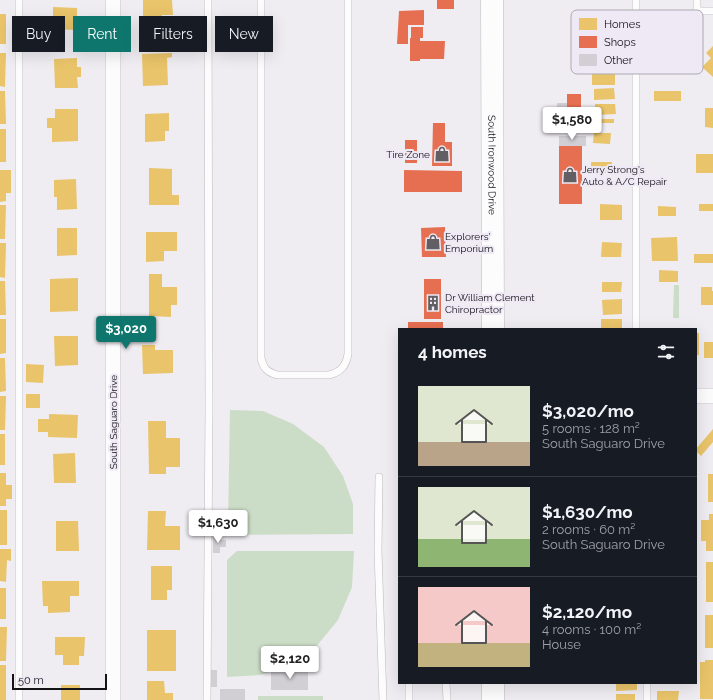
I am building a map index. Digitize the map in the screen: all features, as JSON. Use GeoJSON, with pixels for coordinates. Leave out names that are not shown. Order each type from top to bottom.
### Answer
{"type":"FeatureCollection","features":[{"type":"Feature","properties":{"kind":"main road","name":"South Ironwood Drive"},"geometry":{"type":"LineString","coordinates":[[492,0],[493,328]]}},
{"type":"Feature","properties":{"kind":"main road"},"geometry":{"type":"LineString","coordinates":[[493,684],[493,700]]}},
{"type":"Feature","properties":{"kind":"street","name":"South Saguaro Drive"},"geometry":{"type":"LineString","coordinates":[[113,0],[113,700]]}},
{"type":"Feature","properties":{"kind":"street"},"geometry":{"type":"LineString","coordinates":[[697,396],[713,396]]}},
{"type":"Feature","properties":{"kind":"lane"},"geometry":{"type":"LineString","coordinates":[[19,0],[19,700]]}},
{"type":"Feature","properties":{"kind":"lane"},"geometry":{"type":"LineString","coordinates":[[207,700],[209,408],[208,0]]}},
{"type":"Feature","properties":{"kind":"lane"},"geometry":{"type":"LineString","coordinates":[[261,0],[261,358],[262,365],[270,373],[277,375],[322,375],[337,373],[347,362],[348,0]]}},
{"type":"Feature","properties":{"kind":"lane"},"geometry":{"type":"LineString","coordinates":[[636,74],[636,328]]}},
{"type":"Feature","properties":{"kind":"lane"},"geometry":{"type":"LineString","coordinates":[[379,476],[378,551],[383,700]]}},
{"type":"Feature","properties":{"kind":"lane"},"geometry":{"type":"LineString","coordinates":[[409,684],[409,700]]}},
{"type":"Feature","properties":{"kind":"lane"},"geometry":{"type":"LineString","coordinates":[[446,684],[447,700]]}},
{"type":"Feature","properties":{"kind":"lane"},"geometry":{"type":"LineString","coordinates":[[647,684],[647,700]]}},
{"type":"Feature","properties":{"kind":"green space"},"geometry":{"type":"Polygon","coordinates":[[[674,285],[679,285],[679,318],[673,318],[674,285]]]}},
{"type":"Feature","properties":{"kind":"green space"},"geometry":{"type":"Polygon","coordinates":[[[230,410],[263,411],[293,424],[324,447],[343,476],[353,504],[353,534],[237,535],[228,526],[230,410]]]}},
{"type":"Feature","properties":{"kind":"green space"},"geometry":{"type":"Polygon","coordinates":[[[237,551],[354,551],[352,587],[338,620],[315,648],[288,665],[260,675],[227,677],[227,560],[237,551]]]}},
{"type":"Feature","properties":{"kind":"green space"},"geometry":{"type":"Polygon","coordinates":[[[258,696],[323,696],[323,700],[258,700],[258,696]]]}},
{"type":"Feature","properties":{"kind":"building: Homes"},"geometry":{"type":"Polygon","coordinates":[[[143,0],[172,0],[173,15],[143,16],[143,0]]]}},
{"type":"Feature","properties":{"kind":"building: Homes"},"geometry":{"type":"Polygon","coordinates":[[[53,7],[77,8],[77,16],[73,16],[73,30],[65,30],[65,16],[53,16],[53,7]]]}},
{"type":"Feature","properties":{"kind":"building: Homes"},"geometry":{"type":"Polygon","coordinates":[[[0,14],[6,14],[6,44],[0,44],[0,14]]]}},
{"type":"Feature","properties":{"kind":"building: Homes"},"geometry":{"type":"Polygon","coordinates":[[[713,46],[713,77],[703,68],[711,58],[706,53],[713,46]]]}},
{"type":"Feature","properties":{"kind":"building: Homes"},"geometry":{"type":"Polygon","coordinates":[[[0,53],[6,53],[5,87],[0,86],[0,53]]]}},
{"type":"Feature","properties":{"kind":"building: Homes"},"geometry":{"type":"Polygon","coordinates":[[[172,53],[172,57],[167,58],[168,85],[143,86],[142,54],[172,53]]]}},
{"type":"Feature","properties":{"kind":"building: Homes"},"geometry":{"type":"Polygon","coordinates":[[[77,58],[77,67],[81,67],[81,77],[77,77],[78,88],[55,88],[54,59],[77,58]]]}},
{"type":"Feature","properties":{"kind":"building: Homes"},"geometry":{"type":"Polygon","coordinates":[[[592,74],[615,74],[615,85],[592,85],[592,74]]]}},
{"type":"Feature","properties":{"kind":"building: Homes"},"geometry":{"type":"Polygon","coordinates":[[[614,88],[615,99],[594,100],[594,89],[614,88]]]}},
{"type":"Feature","properties":{"kind":"building: Homes"},"geometry":{"type":"Polygon","coordinates":[[[0,91],[5,91],[6,124],[0,124],[0,91]]]}},
{"type":"Feature","properties":{"kind":"building: Homes"},"geometry":{"type":"Polygon","coordinates":[[[654,91],[681,91],[681,101],[654,101],[654,91]]]}},
{"type":"Feature","properties":{"kind":"building: Homes"},"geometry":{"type":"Polygon","coordinates":[[[595,104],[615,104],[616,114],[595,115],[595,104]]]}},
{"type":"Feature","properties":{"kind":"building: Homes"},"geometry":{"type":"Polygon","coordinates":[[[705,108],[713,108],[713,128],[705,127],[705,108]]]}},
{"type":"Feature","properties":{"kind":"building: Homes"},"geometry":{"type":"Polygon","coordinates":[[[55,109],[78,109],[78,141],[52,142],[52,128],[47,128],[47,118],[55,118],[55,109]]]}},
{"type":"Feature","properties":{"kind":"building: Homes"},"geometry":{"type":"Polygon","coordinates":[[[169,113],[169,131],[165,131],[165,141],[145,142],[145,114],[169,113]]]}},
{"type":"Feature","properties":{"kind":"building: Homes"},"geometry":{"type":"Polygon","coordinates":[[[595,119],[614,119],[614,123],[595,123],[595,119]]]}},
{"type":"Feature","properties":{"kind":"building: Homes"},"geometry":{"type":"Polygon","coordinates":[[[0,129],[6,129],[6,162],[0,162],[0,129]]]}},
{"type":"Feature","properties":{"kind":"building: Homes"},"geometry":{"type":"Polygon","coordinates":[[[594,133],[611,133],[610,144],[593,143],[594,133]]]}},
{"type":"Feature","properties":{"kind":"building: Homes"},"geometry":{"type":"Polygon","coordinates":[[[696,154],[713,154],[713,173],[696,173],[696,154]]]}},
{"type":"Feature","properties":{"kind":"building: Homes"},"geometry":{"type":"Polygon","coordinates":[[[591,162],[612,162],[612,173],[591,173],[591,162]]]}},
{"type":"Feature","properties":{"kind":"building: Homes"},"geometry":{"type":"Polygon","coordinates":[[[149,168],[172,169],[172,195],[179,195],[179,205],[149,205],[149,168]]]}},
{"type":"Feature","properties":{"kind":"building: Homes"},"geometry":{"type":"Polygon","coordinates":[[[0,170],[11,170],[11,193],[6,193],[6,201],[0,202],[0,170]]]}},
{"type":"Feature","properties":{"kind":"building: Homes"},"geometry":{"type":"Polygon","coordinates":[[[76,179],[77,209],[57,210],[57,197],[54,197],[54,180],[76,179]]]}},
{"type":"Feature","properties":{"kind":"building: Homes"},"geometry":{"type":"Polygon","coordinates":[[[600,204],[622,205],[622,220],[600,220],[600,204]]]}},
{"type":"Feature","properties":{"kind":"building: Homes"},"geometry":{"type":"Polygon","coordinates":[[[699,204],[713,204],[713,211],[699,211],[699,204]]]}},
{"type":"Feature","properties":{"kind":"building: Homes"},"geometry":{"type":"Polygon","coordinates":[[[0,205],[6,205],[5,239],[0,239],[0,205]]]}},
{"type":"Feature","properties":{"kind":"building: Homes"},"geometry":{"type":"Polygon","coordinates":[[[658,206],[676,207],[676,216],[658,216],[658,206]]]}},
{"type":"Feature","properties":{"kind":"building: Homes"},"geometry":{"type":"Polygon","coordinates":[[[57,228],[77,228],[77,255],[57,256],[57,228]]]}},
{"type":"Feature","properties":{"kind":"building: Homes"},"geometry":{"type":"Polygon","coordinates":[[[146,232],[177,232],[177,251],[164,251],[164,261],[146,262],[146,232]]]}},
{"type":"Feature","properties":{"kind":"building: Homes"},"geometry":{"type":"Polygon","coordinates":[[[677,237],[678,261],[652,261],[651,238],[677,237]]]}},
{"type":"Feature","properties":{"kind":"building: Homes"},"geometry":{"type":"Polygon","coordinates":[[[602,242],[622,243],[621,257],[601,257],[602,242]]]}},
{"type":"Feature","properties":{"kind":"building: Homes"},"geometry":{"type":"Polygon","coordinates":[[[0,243],[6,243],[5,278],[0,277],[0,243]]]}},
{"type":"Feature","properties":{"kind":"building: Homes"},"geometry":{"type":"Polygon","coordinates":[[[694,254],[713,254],[713,263],[694,263],[694,254]]]}},
{"type":"Feature","properties":{"kind":"building: Homes"},"geometry":{"type":"Polygon","coordinates":[[[659,270],[678,271],[678,282],[659,282],[659,270]]]}},
{"type":"Feature","properties":{"kind":"building: Homes"},"geometry":{"type":"Polygon","coordinates":[[[149,274],[162,274],[162,287],[177,287],[177,305],[171,305],[171,317],[149,316],[149,274]]]}},
{"type":"Feature","properties":{"kind":"building: Homes"},"geometry":{"type":"Polygon","coordinates":[[[78,278],[78,311],[50,312],[50,279],[78,278]]]}},
{"type":"Feature","properties":{"kind":"building: Homes"},"geometry":{"type":"Polygon","coordinates":[[[0,281],[5,281],[6,315],[0,315],[0,281]]]}},
{"type":"Feature","properties":{"kind":"building: Homes"},"geometry":{"type":"Polygon","coordinates":[[[602,282],[622,282],[621,292],[602,292],[602,282]]]}},
{"type":"Feature","properties":{"kind":"building: Homes"},"geometry":{"type":"Polygon","coordinates":[[[701,287],[712,287],[713,305],[701,305],[701,287]]]}},
{"type":"Feature","properties":{"kind":"building: Homes"},"geometry":{"type":"Polygon","coordinates":[[[622,299],[622,314],[603,315],[602,300],[622,299]]]}},
{"type":"Feature","properties":{"kind":"building: Homes"},"geometry":{"type":"Polygon","coordinates":[[[0,319],[6,319],[6,353],[0,354],[0,319]]]}},
{"type":"Feature","properties":{"kind":"building: Homes"},"geometry":{"type":"Polygon","coordinates":[[[601,319],[622,319],[622,328],[601,328],[601,319]]]}},
{"type":"Feature","properties":{"kind":"building: Homes"},"geometry":{"type":"Polygon","coordinates":[[[697,333],[699,333],[699,355],[697,355],[697,333]]]}},
{"type":"Feature","properties":{"kind":"building: Homes"},"geometry":{"type":"Polygon","coordinates":[[[54,336],[78,336],[78,365],[55,366],[54,336]]]}},
{"type":"Feature","properties":{"kind":"building: Homes"},"geometry":{"type":"Polygon","coordinates":[[[704,342],[713,342],[713,358],[704,358],[704,342]]]}},
{"type":"Feature","properties":{"kind":"building: Homes"},"geometry":{"type":"Polygon","coordinates":[[[142,345],[155,345],[155,350],[173,350],[173,373],[143,374],[142,345]]]}},
{"type":"Feature","properties":{"kind":"building: Homes"},"geometry":{"type":"Polygon","coordinates":[[[0,358],[5,358],[6,391],[0,392],[0,358]]]}},
{"type":"Feature","properties":{"kind":"building: Homes"},"geometry":{"type":"Polygon","coordinates":[[[26,364],[44,365],[43,383],[26,382],[26,364]]]}},
{"type":"Feature","properties":{"kind":"building: Homes"},"geometry":{"type":"Polygon","coordinates":[[[26,394],[40,394],[40,408],[26,408],[26,394]]]}},
{"type":"Feature","properties":{"kind":"building: Homes"},"geometry":{"type":"Polygon","coordinates":[[[0,396],[6,396],[5,430],[0,430],[0,396]]]}},
{"type":"Feature","properties":{"kind":"building: Homes"},"geometry":{"type":"Polygon","coordinates":[[[49,414],[78,415],[77,438],[48,437],[48,432],[38,432],[38,419],[49,419],[49,414]]]}},
{"type":"Feature","properties":{"kind":"building: Homes"},"geometry":{"type":"Polygon","coordinates":[[[148,421],[166,421],[166,438],[180,438],[180,467],[166,467],[166,474],[149,474],[148,421]]]}},
{"type":"Feature","properties":{"kind":"building: Homes"},"geometry":{"type":"Polygon","coordinates":[[[713,429],[713,442],[701,456],[697,452],[697,448],[713,429]]]}},
{"type":"Feature","properties":{"kind":"building: Homes"},"geometry":{"type":"Polygon","coordinates":[[[0,434],[5,434],[5,465],[0,465],[0,434]]]}},
{"type":"Feature","properties":{"kind":"building: Homes"},"geometry":{"type":"Polygon","coordinates":[[[75,453],[76,483],[54,483],[53,454],[75,453]]]}},
{"type":"Feature","properties":{"kind":"building: Homes"},"geometry":{"type":"Polygon","coordinates":[[[0,473],[6,473],[6,485],[12,485],[12,499],[6,499],[6,506],[0,506],[0,473]]]}},
{"type":"Feature","properties":{"kind":"building: Homes"},"geometry":{"type":"Polygon","coordinates":[[[708,474],[713,474],[713,502],[708,502],[708,474]]]}},
{"type":"Feature","properties":{"kind":"building: Homes"},"geometry":{"type":"Polygon","coordinates":[[[0,510],[7,510],[7,545],[0,545],[0,510]]]}},
{"type":"Feature","properties":{"kind":"building: Homes"},"geometry":{"type":"Polygon","coordinates":[[[148,511],[166,511],[165,526],[180,526],[180,550],[147,550],[148,511]]]}},
{"type":"Feature","properties":{"kind":"building: Homes"},"geometry":{"type":"Polygon","coordinates":[[[709,514],[713,514],[713,551],[706,551],[706,541],[701,541],[701,520],[709,520],[709,514]]]}},
{"type":"Feature","properties":{"kind":"building: Homes"},"geometry":{"type":"Polygon","coordinates":[[[56,521],[78,521],[79,551],[56,551],[56,521]]]}},
{"type":"Feature","properties":{"kind":"building: Homes"},"geometry":{"type":"Polygon","coordinates":[[[0,549],[11,549],[11,561],[7,560],[6,582],[0,581],[0,549]]]}},
{"type":"Feature","properties":{"kind":"building: Homes"},"geometry":{"type":"Polygon","coordinates":[[[706,562],[713,562],[713,602],[706,602],[706,562]]]}},
{"type":"Feature","properties":{"kind":"building: Homes"},"geometry":{"type":"Polygon","coordinates":[[[151,566],[172,566],[172,590],[167,590],[167,600],[151,600],[151,566]]]}},
{"type":"Feature","properties":{"kind":"building: Homes"},"geometry":{"type":"Polygon","coordinates":[[[42,581],[79,581],[79,596],[70,596],[70,612],[48,613],[48,606],[43,606],[42,581]]]}},
{"type":"Feature","properties":{"kind":"building: Homes"},"geometry":{"type":"Polygon","coordinates":[[[0,588],[6,588],[6,619],[0,619],[0,588]]]}},
{"type":"Feature","properties":{"kind":"building: Homes"},"geometry":{"type":"Polygon","coordinates":[[[705,615],[713,615],[713,648],[705,648],[705,615]]]}},
{"type":"Feature","properties":{"kind":"building: Homes"},"geometry":{"type":"Polygon","coordinates":[[[0,627],[7,627],[6,661],[0,661],[0,627]]]}},
{"type":"Feature","properties":{"kind":"building: Homes"},"geometry":{"type":"Polygon","coordinates":[[[147,630],[176,630],[176,671],[147,671],[147,630]]]}},
{"type":"Feature","properties":{"kind":"building: Homes"},"geometry":{"type":"Polygon","coordinates":[[[55,637],[85,637],[84,656],[79,656],[79,665],[63,665],[63,655],[55,655],[55,637]]]}},
{"type":"Feature","properties":{"kind":"building: Homes"},"geometry":{"type":"Polygon","coordinates":[[[705,660],[713,660],[713,699],[700,699],[700,662],[705,662],[705,660]]]}},
{"type":"Feature","properties":{"kind":"building: Homes"},"geometry":{"type":"Polygon","coordinates":[[[0,665],[6,665],[6,700],[0,700],[0,665]]]}},
{"type":"Feature","properties":{"kind":"building: Homes"},"geometry":{"type":"Polygon","coordinates":[[[147,681],[164,681],[165,693],[173,693],[173,700],[147,700],[147,681]]]}},
{"type":"Feature","properties":{"kind":"building: Homes"},"geometry":{"type":"Polygon","coordinates":[[[616,684],[637,684],[637,690],[616,691],[616,684]]]}},
{"type":"Feature","properties":{"kind":"building: Homes"},"geometry":{"type":"Polygon","coordinates":[[[61,685],[80,685],[80,700],[61,700],[61,685]]]}},
{"type":"Feature","properties":{"kind":"building: Homes"},"geometry":{"type":"Polygon","coordinates":[[[657,691],[679,691],[678,700],[657,700],[657,691]]]}},
{"type":"Feature","properties":{"kind":"building: Homes"},"geometry":{"type":"Polygon","coordinates":[[[616,694],[635,694],[635,700],[616,700],[616,694]]]}},
{"type":"Feature","properties":{"kind":"building: Shops"},"geometry":{"type":"Polygon","coordinates":[[[437,0],[454,0],[454,9],[437,9],[437,0]]]}},
{"type":"Feature","properties":{"kind":"building: Shops"},"geometry":{"type":"Polygon","coordinates":[[[424,10],[424,25],[408,25],[408,44],[397,44],[399,11],[424,10]]]}},
{"type":"Feature","properties":{"kind":"building: Shops"},"geometry":{"type":"Polygon","coordinates":[[[411,27],[423,27],[423,38],[420,38],[420,41],[445,41],[444,59],[420,59],[420,61],[410,61],[411,27]]]}},
{"type":"Feature","properties":{"kind":"building: Shops"},"geometry":{"type":"Polygon","coordinates":[[[567,94],[581,94],[581,122],[567,122],[567,94]]]}},
{"type":"Feature","properties":{"kind":"building: Shops","name":"Tire Zone"},"geometry":{"type":"Polygon","coordinates":[[[433,123],[445,123],[445,142],[452,142],[452,166],[432,166],[433,123]]]}},
{"type":"Feature","properties":{"kind":"building: Shops"},"geometry":{"type":"Polygon","coordinates":[[[405,140],[417,140],[417,163],[405,163],[405,140]]]}},
{"type":"Feature","properties":{"kind":"building: Shops","name":"Jerry Strong's Auto & A/C Repair"},"geometry":{"type":"Polygon","coordinates":[[[559,146],[582,146],[582,204],[559,204],[559,146]]]}},
{"type":"Feature","properties":{"kind":"building: Shops"},"geometry":{"type":"Polygon","coordinates":[[[404,170],[462,171],[462,192],[404,192],[404,170]]]}},
{"type":"Feature","properties":{"kind":"building: Shops","name":"Explorers' Emporium"},"geometry":{"type":"Polygon","coordinates":[[[445,227],[446,257],[422,257],[421,228],[445,227]]]}},
{"type":"Feature","properties":{"kind":"building: Shops","name":"Dr William Clement Chiropractor"},"geometry":{"type":"Polygon","coordinates":[[[424,279],[441,279],[441,319],[424,319],[424,279]]]}},
{"type":"Feature","properties":{"kind":"building: Shops"},"geometry":{"type":"Polygon","coordinates":[[[408,322],[443,322],[443,328],[408,328],[408,322]]]}},
{"type":"Feature","properties":{"kind":"building: Other"},"geometry":{"type":"Polygon","coordinates":[[[557,103],[567,103],[567,112],[557,112],[557,103]]]}},
{"type":"Feature","properties":{"kind":"building: Other"},"geometry":{"type":"Polygon","coordinates":[[[559,136],[586,136],[586,146],[559,146],[559,136]]]}},
{"type":"Feature","properties":{"kind":"building: Other"},"geometry":{"type":"Polygon","coordinates":[[[213,535],[220,535],[220,540],[226,540],[226,547],[220,547],[220,553],[213,553],[213,535]]]}},
{"type":"Feature","properties":{"kind":"building: Other"},"geometry":{"type":"Polygon","coordinates":[[[308,669],[308,690],[271,690],[271,670],[308,669]]]}},
{"type":"Feature","properties":{"kind":"building: Other"},"geometry":{"type":"Polygon","coordinates":[[[210,670],[217,670],[217,687],[210,687],[210,670]]]}},
{"type":"Feature","properties":{"kind":"building: Other"},"geometry":{"type":"Polygon","coordinates":[[[220,689],[245,689],[245,700],[220,700],[220,689]]]}},
{"type":"Feature","properties":{"kind":"place","name":"Tire Zone"},"geometry":{"type":"Point","coordinates":[442,154]}},
{"type":"Feature","properties":{"kind":"place","name":"Jerry Strong's Auto & A/C Repair"},"geometry":{"type":"Point","coordinates":[570,175]}},
{"type":"Feature","properties":{"kind":"place","name":"Explorers' Emporium"},"geometry":{"type":"Point","coordinates":[433,242]}},
{"type":"Feature","properties":{"kind":"place","name":"Dr William Clement Chiropractor"},"geometry":{"type":"Point","coordinates":[433,303]}}]}
